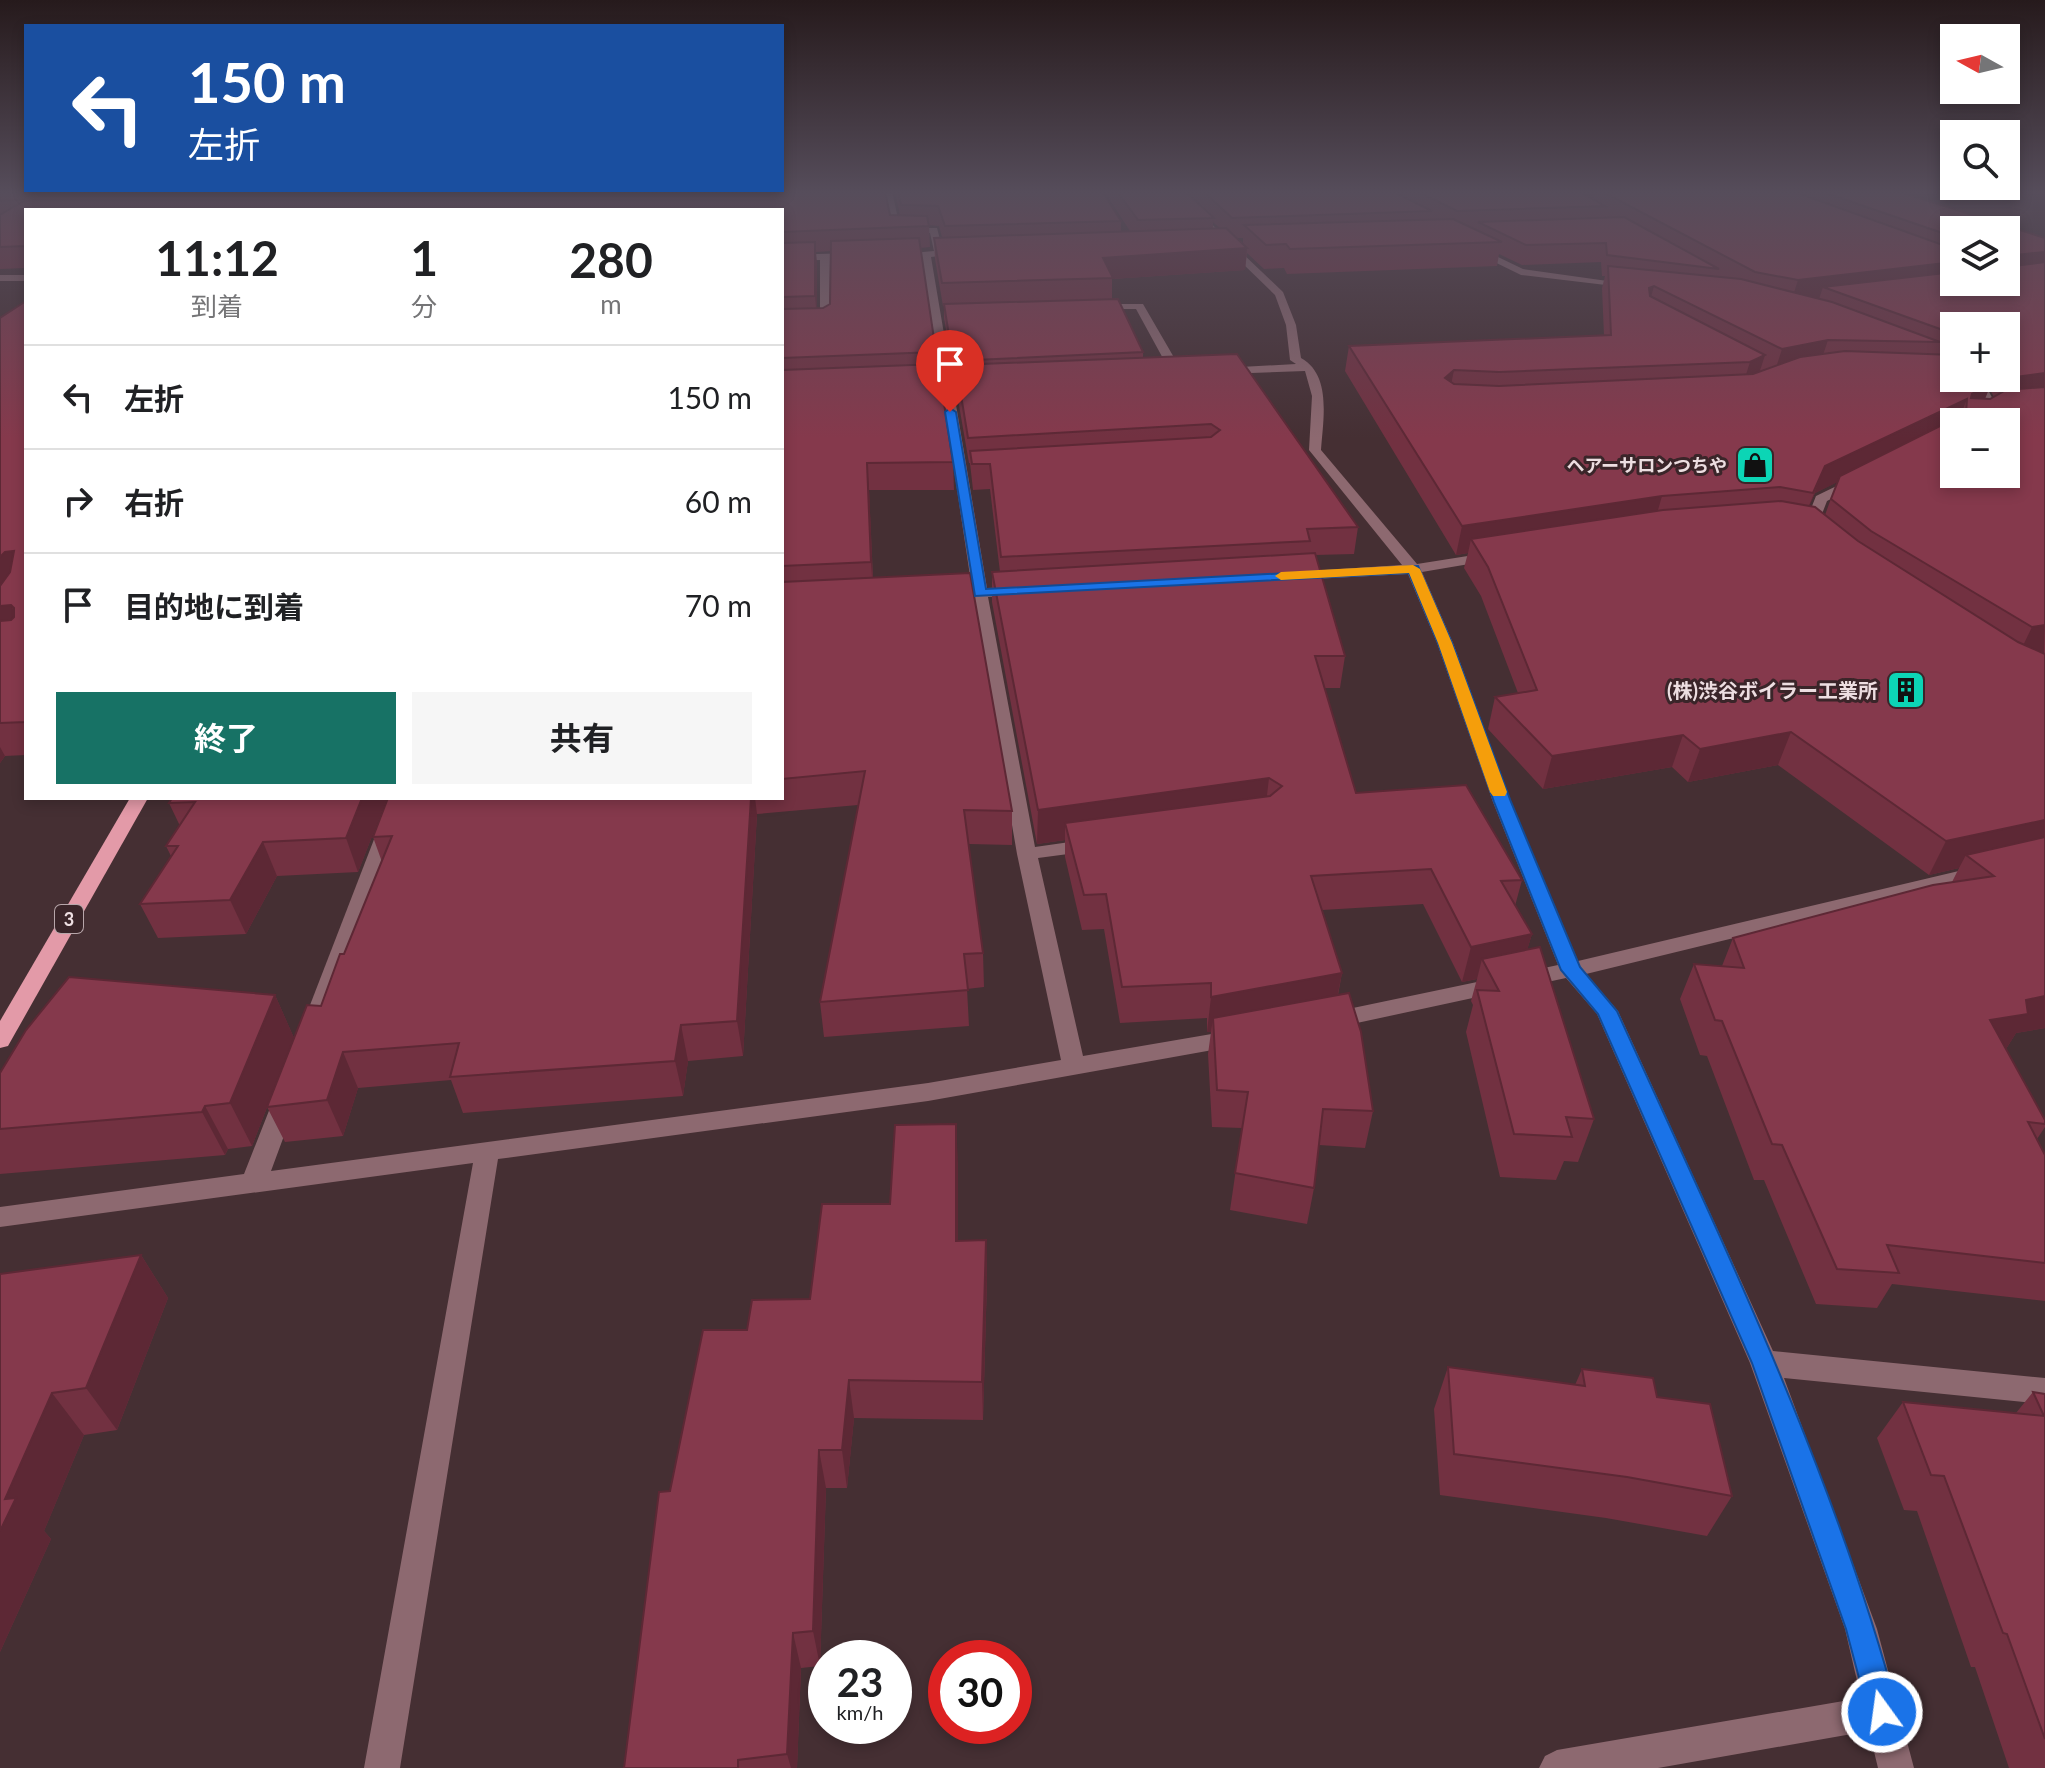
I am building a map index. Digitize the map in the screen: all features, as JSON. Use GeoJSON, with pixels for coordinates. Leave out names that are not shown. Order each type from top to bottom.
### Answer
{"type":"FeatureCollection","features":[{"type":"Feature","properties":{"kind":"main road","name":"3"},"geometry":{"type":"LineString","coordinates":[[0,1040],[138,800]]}},
{"type":"Feature","properties":{"kind":"street"},"geometry":{"type":"LineString","coordinates":[[784,326],[825,325],[825,274]]}},
{"type":"Feature","properties":{"kind":"street"},"geometry":{"type":"LineString","coordinates":[[936,274],[943,312],[946,383],[967,469],[980,593],[1027,854],[1073,1064]]}},
{"type":"Feature","properties":{"kind":"street"},"geometry":{"type":"LineString","coordinates":[[1260,274],[1280,294],[1291,325],[1296,360],[1309,367],[1318,396],[1315,450],[1413,569],[1445,643],[1502,802],[1571,970],[1607,1011],[1764,1363],[1861,1629],[1896,1768]]}},
{"type":"Feature","properties":{"kind":"street"},"geometry":{"type":"LineString","coordinates":[[1534,274],[1640,286]]}},
{"type":"Feature","properties":{"kind":"street"},"geometry":{"type":"LineString","coordinates":[[0,278],[24,278]]}},
{"type":"Feature","properties":{"kind":"street"},"geometry":{"type":"LineString","coordinates":[[1076,308],[1139,306],[1177,373]]}},
{"type":"Feature","properties":{"kind":"street"},"geometry":{"type":"LineString","coordinates":[[1206,372],[1309,367]]}},
{"type":"Feature","properties":{"kind":"street"},"geometry":{"type":"LineString","coordinates":[[1162,374],[1192,372]]}},
{"type":"Feature","properties":{"kind":"street"},"geometry":{"type":"LineString","coordinates":[[1809,531],[1821,499],[1871,475]]}},
{"type":"Feature","properties":{"kind":"street"},"geometry":{"type":"LineString","coordinates":[[1277,577],[1413,569],[1504,555]]}},
{"type":"Feature","properties":{"kind":"street"},"geometry":{"type":"LineString","coordinates":[[935,595],[1038,590]]}},
{"type":"Feature","properties":{"kind":"street"},"geometry":{"type":"LineString","coordinates":[[303,1051],[398,800]]}},
{"type":"Feature","properties":{"kind":"street"},"geometry":{"type":"LineString","coordinates":[[1027,854],[1106,843]]}},
{"type":"Feature","properties":{"kind":"street"},"geometry":{"type":"LineString","coordinates":[[1308,1025],[1571,970],[1999,868]]}},
{"type":"Feature","properties":{"kind":"street"},"geometry":{"type":"LineString","coordinates":[[0,1217],[928,1092],[1073,1064],[1262,1034]]}},
{"type":"Feature","properties":{"kind":"street"},"geometry":{"type":"LineString","coordinates":[[253,1184],[292,1080]]}},
{"type":"Feature","properties":{"kind":"street"},"geometry":{"type":"LineString","coordinates":[[382,1768],[487,1153]]}},
{"type":"Feature","properties":{"kind":"street"},"geometry":{"type":"LineString","coordinates":[[1764,1363],[2045,1391]]}},
{"type":"Feature","properties":{"kind":"street"},"geometry":{"type":"LineString","coordinates":[[1557,1768],[1882,1712]]}},
{"type":"Feature","properties":{"kind":"building"},"geometry":{"type":"Polygon","coordinates":[[[784,274],[815,274],[815,296],[784,297],[784,274]]]}},
{"type":"Feature","properties":{"kind":"building"},"geometry":{"type":"Polygon","coordinates":[[[830,274],[924,274],[936,352],[784,358],[784,309],[823,308],[830,304],[830,274]]]}},
{"type":"Feature","properties":{"kind":"building"},"geometry":{"type":"Polygon","coordinates":[[[940,274],[1111,274],[1113,278],[942,283],[940,274]]]}},
{"type":"Feature","properties":{"kind":"building"},"geometry":{"type":"Polygon","coordinates":[[[1608,274],[1685,274],[1741,279],[1832,302],[1940,342],[1828,340],[1782,349],[1654,286],[1649,288],[1650,296],[1765,355],[1750,362],[1499,372],[1454,370],[1445,378],[1454,384],[1499,386],[1753,374],[1800,357],[1845,351],[1940,354],[1940,392],[1975,392],[1971,398],[1990,399],[2002,392],[2045,387],[2045,625],[2032,627],[1871,531],[1831,499],[1840,476],[1940,426],[1940,488],[2020,488],[2020,408],[1966,408],[1967,399],[1948,408],[1940,408],[1940,412],[1825,466],[1813,493],[1780,487],[1662,496],[1462,526],[1349,346],[1611,335],[1608,274]]]}},
{"type":"Feature","properties":{"kind":"building"},"geometry":{"type":"Polygon","coordinates":[[[1763,274],[1854,274],[1798,280],[1763,274]]]}},
{"type":"Feature","properties":{"kind":"building"},"geometry":{"type":"Polygon","coordinates":[[[1940,274],[1940,296],[2020,296],[2020,274],[2045,274],[2045,373],[2020,376],[2020,312],[1940,312],[1940,329],[1823,287],[1940,274]]]}},
{"type":"Feature","properties":{"kind":"building"},"geometry":{"type":"Polygon","coordinates":[[[1118,299],[1143,352],[953,361],[944,304],[1118,299]]]}},
{"type":"Feature","properties":{"kind":"building"},"geometry":{"type":"Polygon","coordinates":[[[24,302],[24,722],[0,723],[0,621],[11,620],[14,608],[11,605],[0,606],[0,586],[10,572],[14,551],[5,552],[0,557],[0,318],[24,302]]]}},
{"type":"Feature","properties":{"kind":"building"},"geometry":{"type":"Polygon","coordinates":[[[1237,354],[1358,527],[1307,529],[1310,541],[1001,557],[990,464],[972,464],[970,451],[1211,437],[1220,430],[1211,424],[968,438],[956,365],[1237,354]]]}},
{"type":"Feature","properties":{"kind":"building"},"geometry":{"type":"Polygon","coordinates":[[[938,364],[953,462],[867,463],[871,562],[784,566],[784,370],[938,364]]]}},
{"type":"Feature","properties":{"kind":"building"},"geometry":{"type":"Polygon","coordinates":[[[1781,501],[1815,507],[1858,541],[2018,642],[2045,654],[2045,820],[1946,841],[1791,732],[1700,749],[1683,735],[1552,756],[1495,697],[1537,690],[1488,567],[1471,539],[1663,510],[1781,501]]]}},
{"type":"Feature","properties":{"kind":"building"},"geometry":{"type":"Polygon","coordinates":[[[1315,553],[1345,656],[1315,656],[1356,793],[1466,785],[1522,880],[1501,881],[1532,934],[1471,947],[1431,869],[1311,876],[1342,973],[1211,997],[1211,983],[1122,987],[1106,894],[1084,895],[1065,823],[1270,796],[1282,786],[1269,778],[1038,810],[992,572],[1315,553]]]}},
{"type":"Feature","properties":{"kind":"building"},"geometry":{"type":"Polygon","coordinates":[[[970,573],[1012,811],[964,810],[983,953],[964,954],[968,990],[820,1002],[865,771],[784,779],[784,582],[970,573]]]}},
{"type":"Feature","properties":{"kind":"building"},"geometry":{"type":"Polygon","coordinates":[[[171,800],[361,800],[346,838],[263,842],[230,900],[140,904],[178,846],[166,846],[195,802],[169,803],[171,800]]]}},
{"type":"Feature","properties":{"kind":"building"},"geometry":{"type":"Polygon","coordinates":[[[387,800],[751,800],[737,1021],[681,1025],[675,1061],[450,1077],[459,1043],[343,1052],[327,1100],[267,1107],[307,1005],[321,1006],[340,954],[344,954],[392,836],[373,837],[387,800]]]}},
{"type":"Feature","properties":{"kind":"building"},"geometry":{"type":"Polygon","coordinates":[[[2045,837],[2045,996],[2026,1000],[2028,1014],[1990,1020],[2045,1120],[2045,1124],[2028,1122],[2045,1155],[2045,1263],[1887,1245],[1899,1273],[1837,1269],[1782,1145],[1772,1144],[1722,1021],[1715,1020],[1694,964],[1744,968],[1733,938],[1933,885],[1994,876],[1966,855],[2045,837]]]}},
{"type":"Feature","properties":{"kind":"building"},"geometry":{"type":"Polygon","coordinates":[[[1540,947],[1594,1119],[1566,1117],[1572,1137],[1514,1134],[1477,990],[1499,991],[1482,959],[1540,947]]]}},
{"type":"Feature","properties":{"kind":"building"},"geometry":{"type":"Polygon","coordinates":[[[69,977],[275,995],[230,1103],[205,1106],[202,1112],[0,1129],[0,1073],[26,1030],[69,977]]]}},
{"type":"Feature","properties":{"kind":"building"},"geometry":{"type":"Polygon","coordinates":[[[1349,993],[1361,1032],[1373,1111],[1323,1109],[1314,1188],[1235,1173],[1248,1092],[1217,1090],[1213,1018],[1349,993]]]}},
{"type":"Feature","properties":{"kind":"building"},"geometry":{"type":"Polygon","coordinates":[[[956,1124],[956,1241],[986,1240],[982,1382],[849,1380],[842,1450],[819,1450],[813,1631],[793,1633],[787,1754],[738,1760],[738,1768],[624,1768],[659,1492],[670,1491],[703,1330],[747,1330],[752,1300],[810,1299],[822,1204],[890,1204],[895,1125],[956,1124]]]}},
{"type":"Feature","properties":{"kind":"building"},"geometry":{"type":"Polygon","coordinates":[[[141,1255],[86,1388],[52,1393],[5,1499],[16,1498],[0,1531],[0,1274],[141,1255]]]}},
{"type":"Feature","properties":{"kind":"building"},"geometry":{"type":"Polygon","coordinates":[[[1448,1367],[1585,1386],[1582,1369],[1653,1378],[1657,1397],[1710,1404],[1732,1496],[1627,1477],[1454,1454],[1448,1367]]]}},
{"type":"Feature","properties":{"kind":"building"},"geometry":{"type":"Polygon","coordinates":[[[2033,1392],[2045,1394],[2045,1739],[1944,1476],[1931,1475],[1903,1402],[2044,1416],[2033,1392]]]}},
{"type":"Feature","properties":{"kind":"slow traffic"},"geometry":{"type":"LineString","coordinates":[[1281,576],[1413,569],[1445,643],[1499,792]]}},
{"type":"Feature","properties":{"kind":"place","name":"ヘアーサロンつちや"},"geometry":{"type":"Point","coordinates":[1755,465]}},
{"type":"Feature","properties":{"kind":"place","name":"(株)渋谷ボイラー工業所"},"geometry":{"type":"Point","coordinates":[1906,690]}},
{"type":"Feature","properties":{"kind":"route"},"geometry":{"type":"LineString","coordinates":[[950,412],[980,593],[1413,569],[1445,643],[1502,802],[1571,970],[1607,1011],[1764,1363],[1861,1629],[1882,1712]]}}]}
